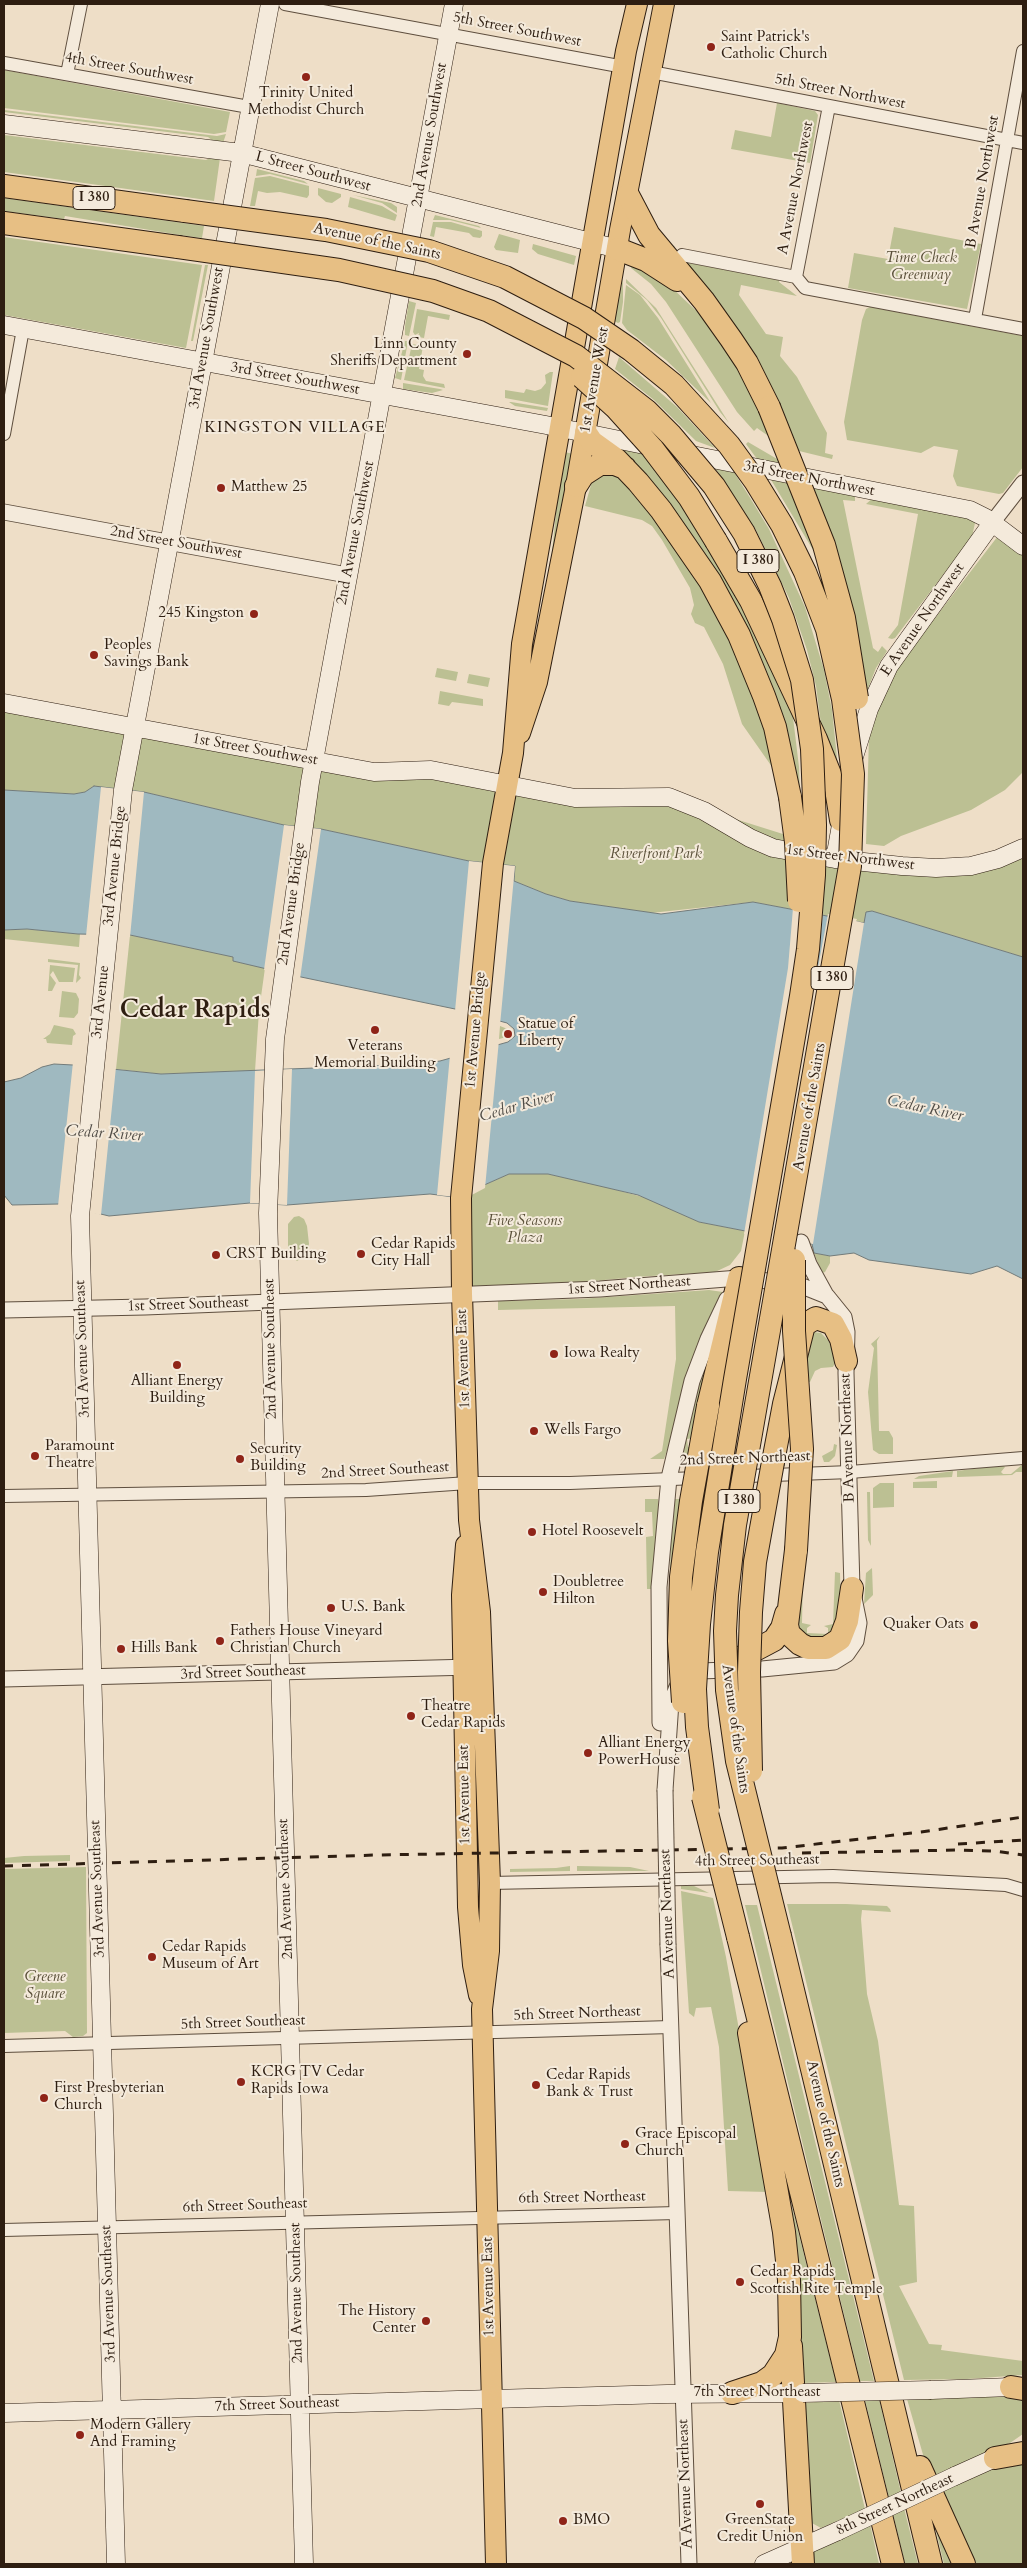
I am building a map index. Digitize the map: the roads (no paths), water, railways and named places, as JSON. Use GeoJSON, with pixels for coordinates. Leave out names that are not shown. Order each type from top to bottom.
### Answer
{"type":"FeatureCollection","features":[{"type":"Feature","properties":{"kind":"highway","name":"Avenue of the Saints"},"geometry":{"type":"LineString","coordinates":[[4,186],[374,238],[452,258],[505,277],[558,302],[609,334],[648,364],[691,402],[729,445],[768,502],[796,552],[821,611],[836,662],[853,774],[853,841],[845,905],[735,1525],[726,1595],[725,1660],[727,1690],[737,1761],[750,1822],[780,1936],[872,2326],[931,2564]]}},
{"type":"Feature","properties":{"kind":"highway"},"geometry":{"type":"LineString","coordinates":[[628,194],[649,235],[698,294],[747,363],[769,407],[824,545],[844,618],[857,709],[853,774]]}},
{"type":"Feature","properties":{"kind":"highway","name":"Avenue of the Saints"},"geometry":{"type":"LineString","coordinates":[[4,223],[339,270],[395,281],[464,301],[536,334],[576,356],[627,394],[671,435],[714,486],[744,533],[770,586],[794,653],[807,705],[814,788],[815,848],[811,916],[793,1043],[734,1378],[707,1552],[699,1624],[695,1688],[697,1726],[708,1810]]}},
{"type":"Feature","properties":{"kind":"highway"},"geometry":{"type":"LineString","coordinates":[[618,249],[646,260],[698,294]]}},
{"type":"Feature","properties":{"kind":"highway"},"geometry":{"type":"LineString","coordinates":[[536,334],[635,428],[689,497],[759,616],[816,739],[836,789],[841,820]]}},
{"type":"Feature","properties":{"kind":"highway"},"geometry":{"type":"LineString","coordinates":[[586,433],[592,442],[625,468],[680,535],[710,581],[738,635],[775,727],[790,797],[796,842],[799,896],[793,1043]]}},
{"type":"Feature","properties":{"kind":"highway"},"geometry":{"type":"LineString","coordinates":[[576,486],[583,475],[600,464],[615,464],[625,468]]}},
{"type":"Feature","properties":{"kind":"highway"},"geometry":{"type":"LineString","coordinates":[[740,1658],[774,1640],[782,1628],[796,1550],[802,1449],[793,1302],[796,1181]]}},
{"type":"Feature","properties":{"kind":"highway"},"geometry":{"type":"LineString","coordinates":[[708,1810],[692,1765],[687,1742],[678,1641],[684,1548],[708,1406],[739,1278]]}},
{"type":"Feature","properties":{"kind":"highway"},"geometry":{"type":"LineString","coordinates":[[784,1404],[797,1284]]}},
{"type":"Feature","properties":{"kind":"highway"},"geometry":{"type":"LineString","coordinates":[[750,1822],[749,1672],[755,1562],[784,1404],[802,1331],[810,1320],[823,1319],[833,1324],[840,1339],[846,1362]]}},
{"type":"Feature","properties":{"kind":"highway"},"geometry":{"type":"LineString","coordinates":[[786,1614],[789,1634],[794,1640],[808,1648],[826,1648],[834,1644],[844,1632],[852,1588]]}},
{"type":"Feature","properties":{"kind":"highway","name":"I 380"},"geometry":{"type":"LineString","coordinates":[[708,1810],[892,2564]]}},
{"type":"Feature","properties":{"kind":"highway"},"geometry":{"type":"LineString","coordinates":[[740,1946],[752,2058],[787,2256],[790,2337],[798,2393],[803,2556]]}},
{"type":"Feature","properties":{"kind":"highway"},"geometry":{"type":"LineString","coordinates":[[872,2326],[923,2476],[964,2564]]}},
{"type":"Feature","properties":{"kind":"highway"},"geometry":{"type":"LineString","coordinates":[[732,2393],[762,2383],[773,2375],[786,2354],[790,2337]]}},
{"type":"Feature","properties":{"kind":"highway"},"geometry":{"type":"LineString","coordinates":[[995,2458],[1023,2453]]}},
{"type":"Feature","properties":{"kind":"main road","name":"3rd Avenue Southwest"},"geometry":{"type":"LineString","coordinates":[[123,790],[270,4]]}},
{"type":"Feature","properties":{"kind":"main road","name":"2nd Avenue Southwest"},"geometry":{"type":"LineString","coordinates":[[302,827],[454,4]]}},
{"type":"Feature","properties":{"kind":"main road","name":"1st Avenue West"},"geometry":{"type":"LineString","coordinates":[[493,863],[513,754],[522,644],[624,67],[637,4]]}},
{"type":"Feature","properties":{"kind":"main road","name":"1st Avenue West"},"geometry":{"type":"LineString","coordinates":[[513,754],[537,682],[586,433],[664,4]]}},
{"type":"Feature","properties":{"kind":"main road"},"geometry":{"type":"LineString","coordinates":[[624,67],[635,72],[638,76],[630,130],[638,145]]}},
{"type":"Feature","properties":{"kind":"main road","name":"L Street Southwest"},"geometry":{"type":"LineString","coordinates":[[4,124],[241,153],[618,249]]}},
{"type":"Feature","properties":{"kind":"main road","name":"3rd Street Southwest"},"geometry":{"type":"LineString","coordinates":[[4,325],[586,433]]}},
{"type":"Feature","properties":{"kind":"main road","name":"3rd Street Northwest"},"geometry":{"type":"LineString","coordinates":[[586,433],[816,481],[970,510],[992,523],[1023,546]]}},
{"type":"Feature","properties":{"kind":"main road","name":"E Avenue Northwest"},"geometry":{"type":"LineString","coordinates":[[835,859],[841,820],[860,734],[882,679],[903,644],[992,523]]}},
{"type":"Feature","properties":{"kind":"main road","name":"1st Street Southwest"},"geometry":{"type":"LineString","coordinates":[[4,703],[374,772],[431,770],[507,784]]}},
{"type":"Feature","properties":{"kind":"main road","name":"1st Street Northwest"},"geometry":{"type":"LineString","coordinates":[[507,784],[575,798],[669,797],[704,811],[750,838],[773,848],[835,859],[936,868],[971,866],[998,859],[1023,848]]}},
{"type":"Feature","properties":{"kind":"main road","name":"3rd Avenue Bridge"},"geometry":{"type":"LineString","coordinates":[[107,943],[123,790]]}},
{"type":"Feature","properties":{"kind":"main road","name":"2nd Avenue Bridge"},"geometry":{"type":"LineString","coordinates":[[268,1209],[273,1070],[281,981],[302,827]]}},
{"type":"Feature","properties":{"kind":"main road","name":"1st Avenue Bridge"},"geometry":{"type":"LineString","coordinates":[[461,1198],[493,863]]}},
{"type":"Feature","properties":{"kind":"main road","name":"3rd Avenue"},"geometry":{"type":"LineString","coordinates":[[80,1213],[107,943]]}},
{"type":"Feature","properties":{"kind":"main road","name":"1st Avenue East"},"geometry":{"type":"LineString","coordinates":[[461,1198],[469,1520],[478,1590],[473,1667],[468,1907],[473,1965],[482,2009],[496,2564]]}},
{"type":"Feature","properties":{"kind":"main road","name":"2nd Avenue Southeast"},"geometry":{"type":"LineString","coordinates":[[268,1209],[304,2564]]}},
{"type":"Feature","properties":{"kind":"main road","name":"3rd Avenue Southeast"},"geometry":{"type":"LineString","coordinates":[[80,1213],[116,2564]]}},
{"type":"Feature","properties":{"kind":"main road","name":"1st Avenue East"},"geometry":{"type":"LineString","coordinates":[[473,1667],[490,1883],[489,1951],[482,2009]]}},
{"type":"Feature","properties":{"kind":"main road","name":"7th Street Northeast"},"geometry":{"type":"LineString","coordinates":[[491,2400],[1019,2387]]}},
{"type":"Feature","properties":{"kind":"main road","name":"7th Street Southeast"},"geometry":{"type":"LineString","coordinates":[[4,2413],[491,2400]]}},
{"type":"Feature","properties":{"kind":"main road","name":"8th Street Northeast"},"geometry":{"type":"LineString","coordinates":[[764,2564],[803,2556],[838,2532],[995,2458]]}},
{"type":"Feature","properties":{"kind":"street"},"geometry":{"type":"LineString","coordinates":[[67,74],[81,4]]}},
{"type":"Feature","properties":{"kind":"street","name":"5th Street Southwest"},"geometry":{"type":"LineString","coordinates":[[285,4],[624,67]]}},
{"type":"Feature","properties":{"kind":"street","name":"B Avenue Northwest"},"geometry":{"type":"LineString","coordinates":[[974,319],[1023,51]]}},
{"type":"Feature","properties":{"kind":"street","name":"4th Street Southwest"},"geometry":{"type":"LineString","coordinates":[[4,63],[250,106]]}},
{"type":"Feature","properties":{"kind":"street","name":"5th Street Northwest"},"geometry":{"type":"LineString","coordinates":[[651,72],[1023,143]]}},
{"type":"Feature","properties":{"kind":"street","name":"A Avenue Northwest"},"geometry":{"type":"LineString","coordinates":[[796,277],[829,106]]}},
{"type":"Feature","properties":{"kind":"street"},"geometry":{"type":"LineString","coordinates":[[682,255],[796,277],[805,288],[1023,328]]}},
{"type":"Feature","properties":{"kind":"street"},"geometry":{"type":"LineString","coordinates":[[4,434],[23,329]]}},
{"type":"Feature","properties":{"kind":"street","name":"E Avenue Northwest"},"geometry":{"type":"LineString","coordinates":[[992,523],[1023,483]]}},
{"type":"Feature","properties":{"kind":"street","name":"2nd Street Southwest"},"geometry":{"type":"LineString","coordinates":[[4,512],[348,575]]}},
{"type":"Feature","properties":{"kind":"street","name":"B Avenue Northeast"},"geometry":{"type":"LineString","coordinates":[[792,1664],[834,1662],[842,1658],[852,1648],[859,1632],[852,1588],[846,1362],[847,1324],[840,1310],[827,1296],[813,1272],[801,1242]]}},
{"type":"Feature","properties":{"kind":"street","name":"1st Street Northeast"},"geometry":{"type":"LineString","coordinates":[[462,1294],[600,1289],[739,1278],[797,1284]]}},
{"type":"Feature","properties":{"kind":"street","name":"A Avenue Northeast"},"geometry":{"type":"LineString","coordinates":[[689,2564],[668,1945],[665,1790],[658,1651],[661,1555],[669,1478],[695,1374],[715,1323],[739,1278]]}},
{"type":"Feature","properties":{"kind":"street","name":"B Avenue Northeast"},"geometry":{"type":"LineString","coordinates":[[797,1284],[827,1296]]}},
{"type":"Feature","properties":{"kind":"street","name":"1st Street Southeast"},"geometry":{"type":"LineString","coordinates":[[4,1310],[82,1309],[462,1294]]}},
{"type":"Feature","properties":{"kind":"street","name":"2nd Street Northeast"},"geometry":{"type":"LineString","coordinates":[[468,1483],[570,1482],[850,1472],[1023,1458]]}},
{"type":"Feature","properties":{"kind":"street","name":"2nd Street Southeast"},"geometry":{"type":"LineString","coordinates":[[4,1496],[366,1490],[468,1483]]}},
{"type":"Feature","properties":{"kind":"street"},"geometry":{"type":"LineString","coordinates":[[658,1651],[665,1657],[677,1660],[740,1658],[792,1664]]}},
{"type":"Feature","properties":{"kind":"street"},"geometry":{"type":"LineString","coordinates":[[665,1790],[669,1711],[673,1696],[682,1681],[698,1671],[762,1669],[792,1664]]}},
{"type":"Feature","properties":{"kind":"street","name":"3rd Street Southeast"},"geometry":{"type":"LineString","coordinates":[[4,1679],[473,1667]]}},
{"type":"Feature","properties":{"kind":"street","name":"4th Street Southeast"},"geometry":{"type":"LineString","coordinates":[[490,1883],[833,1876],[1006,1886],[1023,1890]]}},
{"type":"Feature","properties":{"kind":"street","name":"5th Street Northeast"},"geometry":{"type":"LineString","coordinates":[[483,2033],[671,2027]]}},
{"type":"Feature","properties":{"kind":"street","name":"5th Street Southeast"},"geometry":{"type":"LineString","coordinates":[[4,2046],[483,2033]]}},
{"type":"Feature","properties":{"kind":"street","name":"6th Street Northeast"},"geometry":{"type":"LineString","coordinates":[[487,2216],[677,2212]]}},
{"type":"Feature","properties":{"kind":"street","name":"6th Street Southeast"},"geometry":{"type":"LineString","coordinates":[[4,2230],[487,2216]]}},
{"type":"Feature","properties":{"kind":"street","name":"8th Street Northeast"},"geometry":{"type":"LineString","coordinates":[[995,2458],[1023,2441]]}},
{"type":"Feature","properties":{"kind":"water","name":"Cedar River"},"geometry":{"type":"Polygon","coordinates":[[[94,786],[144,792],[284,825],[321,829],[469,861],[515,866],[514,881],[570,901],[661,914],[753,902],[864,923],[866,912],[872,911],[1023,957],[1023,1279],[997,1266],[971,1274],[869,1260],[854,1253],[830,1256],[814,1253],[812,1244],[699,1222],[638,1195],[548,1174],[509,1174],[473,1190],[462,1198],[430,1194],[287,1205],[250,1203],[109,1216],[59,1204],[12,1205],[4,1195],[4,1082],[21,1078],[42,1067],[54,1064],[73,1065],[161,1074],[417,1064],[440,1061],[508,1042],[515,1036],[514,1029],[507,1023],[455,1009],[301,977],[233,961],[233,957],[130,935],[78,934],[27,929],[4,930],[4,790],[74,794],[85,792],[94,786]]]}},
{"type":"Feature","properties":{"kind":"railway"},"geometry":{"type":"LineString","coordinates":[[4,1866],[377,1855],[782,1848],[921,1832],[1023,1817]]}},
{"type":"Feature","properties":{"kind":"railway"},"geometry":{"type":"LineString","coordinates":[[958,1844],[1023,1840]]}},
{"type":"Feature","properties":{"kind":"railway"},"geometry":{"type":"LineString","coordinates":[[802,1853],[959,1850],[994,1851],[1023,1855]]}},
{"type":"Feature","properties":{"kind":"place","name":"Saint Patrick's Catholic Church"},"geometry":{"type":"Point","coordinates":[711,47]}},
{"type":"Feature","properties":{"kind":"place","name":"Trinity United Methodist Church"},"geometry":{"type":"Point","coordinates":[306,77]}},
{"type":"Feature","properties":{"kind":"place","name":"Linn County Sheriffs Department"},"geometry":{"type":"Point","coordinates":[467,354]}},
{"type":"Feature","properties":{"kind":"place","name":"Matthew 25"},"geometry":{"type":"Point","coordinates":[221,488]}},
{"type":"Feature","properties":{"kind":"place","name":"245 Kingston"},"geometry":{"type":"Point","coordinates":[254,614]}},
{"type":"Feature","properties":{"kind":"place","name":"Peoples Savings Bank"},"geometry":{"type":"Point","coordinates":[94,655]}},
{"type":"Feature","properties":{"kind":"place","name":"Veterans Memorial Building"},"geometry":{"type":"Point","coordinates":[375,1030]}},
{"type":"Feature","properties":{"kind":"place","name":"Statue of Liberty"},"geometry":{"type":"Point","coordinates":[508,1034]}},
{"type":"Feature","properties":{"kind":"place","name":"Cedar Rapids City Hall"},"geometry":{"type":"Point","coordinates":[361,1254]}},
{"type":"Feature","properties":{"kind":"place","name":"CRST Building"},"geometry":{"type":"Point","coordinates":[216,1255]}},
{"type":"Feature","properties":{"kind":"place","name":"Iowa Realty"},"geometry":{"type":"Point","coordinates":[554,1354]}},
{"type":"Feature","properties":{"kind":"place","name":"Alliant Energy Building"},"geometry":{"type":"Point","coordinates":[177,1365]}},
{"type":"Feature","properties":{"kind":"place","name":"Wells Fargo"},"geometry":{"type":"Point","coordinates":[534,1431]}},
{"type":"Feature","properties":{"kind":"place","name":"Paramount Theatre"},"geometry":{"type":"Point","coordinates":[35,1456]}},
{"type":"Feature","properties":{"kind":"place","name":"Security Building"},"geometry":{"type":"Point","coordinates":[240,1459]}},
{"type":"Feature","properties":{"kind":"place","name":"Hotel Roosevelt"},"geometry":{"type":"Point","coordinates":[532,1532]}},
{"type":"Feature","properties":{"kind":"place","name":"Doubletree Hilton"},"geometry":{"type":"Point","coordinates":[543,1592]}},
{"type":"Feature","properties":{"kind":"place","name":"U.S. Bank"},"geometry":{"type":"Point","coordinates":[331,1608]}},
{"type":"Feature","properties":{"kind":"place","name":"Quaker Oats"},"geometry":{"type":"Point","coordinates":[974,1625]}},
{"type":"Feature","properties":{"kind":"place","name":"Fathers House Vineyard Christian Church"},"geometry":{"type":"Point","coordinates":[220,1641]}},
{"type":"Feature","properties":{"kind":"place","name":"Hills Bank"},"geometry":{"type":"Point","coordinates":[121,1649]}},
{"type":"Feature","properties":{"kind":"place","name":"Theatre Cedar Rapids"},"geometry":{"type":"Point","coordinates":[411,1716]}},
{"type":"Feature","properties":{"kind":"place","name":"Alliant Energy PowerHouse"},"geometry":{"type":"Point","coordinates":[588,1753]}},
{"type":"Feature","properties":{"kind":"place","name":"Cedar Rapids Museum of Art"},"geometry":{"type":"Point","coordinates":[152,1957]}},
{"type":"Feature","properties":{"kind":"place","name":"KCRG TV Cedar Rapids Iowa"},"geometry":{"type":"Point","coordinates":[241,2082]}},
{"type":"Feature","properties":{"kind":"place","name":"Cedar Rapids Bank & Trust"},"geometry":{"type":"Point","coordinates":[536,2085]}},
{"type":"Feature","properties":{"kind":"place","name":"First Presbyterian Church"},"geometry":{"type":"Point","coordinates":[44,2098]}},
{"type":"Feature","properties":{"kind":"place","name":"Grace Episcopal Church"},"geometry":{"type":"Point","coordinates":[625,2144]}},
{"type":"Feature","properties":{"kind":"place","name":"Cedar Rapids Scottish Rite Temple"},"geometry":{"type":"Point","coordinates":[740,2282]}},
{"type":"Feature","properties":{"kind":"place","name":"The History Center"},"geometry":{"type":"Point","coordinates":[426,2321]}},
{"type":"Feature","properties":{"kind":"place","name":"Modern Gallery And Framing"},"geometry":{"type":"Point","coordinates":[80,2435]}},
{"type":"Feature","properties":{"kind":"place","name":"GreenState Credit Union"},"geometry":{"type":"Point","coordinates":[760,2504]}},
{"type":"Feature","properties":{"kind":"place","name":"BMO"},"geometry":{"type":"Point","coordinates":[563,2521]}},
{"type":"Feature","properties":{"kind":"district","name":"KINGSTON VILLAGE"},"geometry":{"type":"Point","coordinates":[295,428]}},
{"type":"Feature","properties":{"kind":"district","name":"Cedar Rapids"},"geometry":{"type":"Point","coordinates":[195,1011]}},
{"type":"Feature","properties":{"kind":"park label","name":"Time Check Greenway"},"geometry":{"type":"Point","coordinates":[921,268]}},
{"type":"Feature","properties":{"kind":"park label","name":"Riverfront Park"},"geometry":{"type":"Point","coordinates":[656,855]}},
{"type":"Feature","properties":{"kind":"park label","name":"Five Seasons Plaza"},"geometry":{"type":"Point","coordinates":[525,1230]}},
{"type":"Feature","properties":{"kind":"park label","name":"Greene Square"},"geometry":{"type":"Point","coordinates":[45,1986]}}]}
